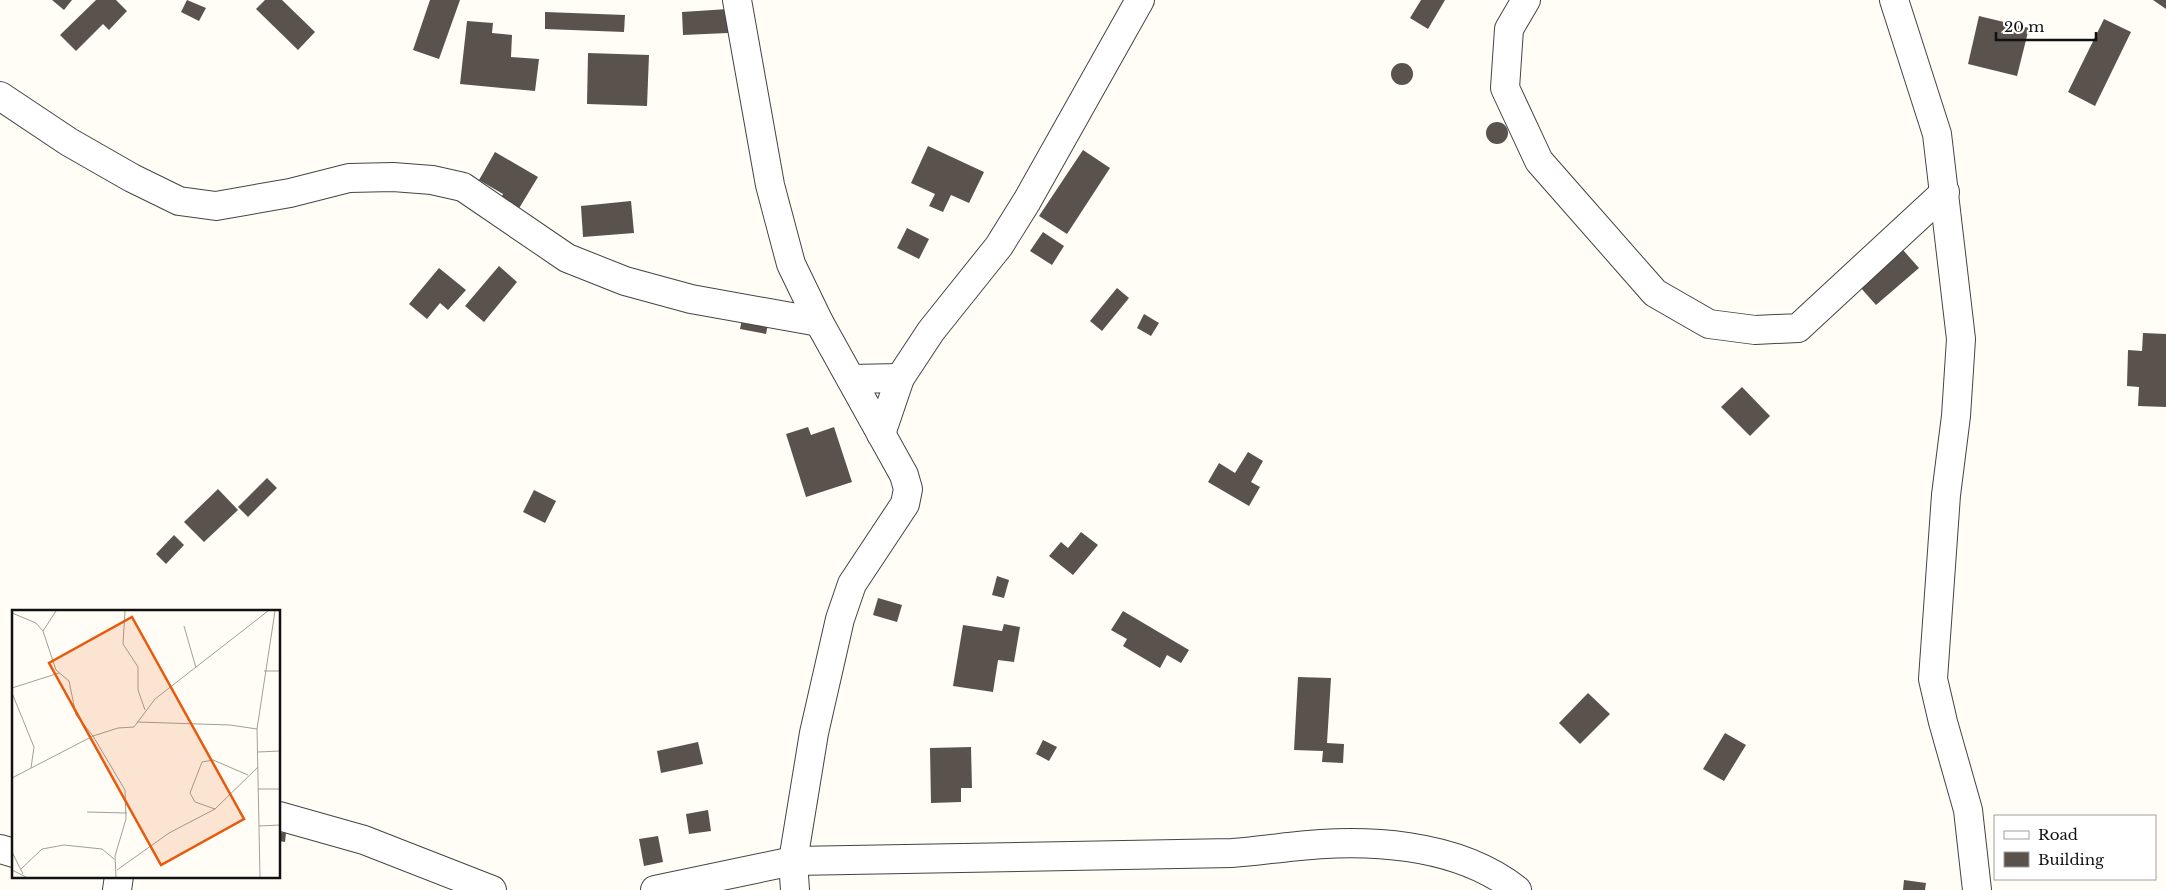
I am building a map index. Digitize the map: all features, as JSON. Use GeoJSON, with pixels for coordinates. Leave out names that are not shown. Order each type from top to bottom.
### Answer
{"type":"FeatureCollection","features":[{"type":"Feature","properties":{"kind":"street"},"geometry":{"type":"LineString","coordinates":[[737,0],[770,185],[791,264],[819,322],[904,475],[908,489],[905,504],[852,584],[840,619],[814,733],[793,861],[795,890]]}},
{"type":"Feature","properties":{"kind":"street"},"geometry":{"type":"LineString","coordinates":[[881,434],[900,378],[931,331],[1003,238],[1140,0]]}},
{"type":"Feature","properties":{"kind":"street"},"geometry":{"type":"LineString","coordinates":[[1526,0],[1510,29],[1505,88],[1538,161],[1655,294],[1709,324],[1754,330],[1798,328],[1945,192]]}},
{"type":"Feature","properties":{"kind":"street"},"geometry":{"type":"LineString","coordinates":[[1894,0],[1937,134],[1961,339],[1956,416],[1946,496],[1933,679],[1942,722],[1968,810],[1978,890]]}},
{"type":"Feature","properties":{"kind":"street"},"geometry":{"type":"LineString","coordinates":[[0,96],[69,142],[132,178],[179,201],[216,206],[290,193],[348,178],[393,177],[432,180],[463,187],[567,258],[626,281],[691,299],[819,322]]}},
{"type":"Feature","properties":{"kind":"street"},"geometry":{"type":"LineString","coordinates":[[851,379],[900,378]]}},
{"type":"Feature","properties":{"kind":"street"},"geometry":{"type":"LineString","coordinates":[[280,816],[364,840],[492,890]]}},
{"type":"Feature","properties":{"kind":"street"},"geometry":{"type":"LineString","coordinates":[[655,890],[793,861],[1232,853],[1289,847],[1370,845],[1435,853],[1479,866],[1517,890]]}},
{"type":"Feature","properties":{"kind":"street"},"geometry":{"type":"LineString","coordinates":[[0,849],[12,853]]}},
{"type":"Feature","properties":{"kind":"building"},"geometry":{"type":"Polygon","coordinates":[[[52,0],[72,0],[64,10],[52,0]]]}},
{"type":"Feature","properties":{"kind":"building"},"geometry":{"type":"Polygon","coordinates":[[[96,0],[116,0],[127,11],[109,30],[103,24],[76,51],[60,35],[96,0]]]}},
{"type":"Feature","properties":{"kind":"building"},"geometry":{"type":"Polygon","coordinates":[[[187,0],[206,8],[199,21],[181,12],[187,0]]]}},
{"type":"Feature","properties":{"kind":"building"},"geometry":{"type":"Polygon","coordinates":[[[265,0],[282,0],[315,32],[298,50],[256,9],[265,0]]]}},
{"type":"Feature","properties":{"kind":"building"},"geometry":{"type":"Polygon","coordinates":[[[430,0],[460,0],[439,59],[413,50],[430,0]]]}},
{"type":"Feature","properties":{"kind":"building"},"geometry":{"type":"Polygon","coordinates":[[[1421,0],[1445,0],[1428,29],[1410,18],[1421,0]]]}},
{"type":"Feature","properties":{"kind":"building"},"geometry":{"type":"Polygon","coordinates":[[[2153,0],[2166,0],[2166,9],[2153,0]]]}},
{"type":"Feature","properties":{"kind":"building"},"geometry":{"type":"Polygon","coordinates":[[[728,9],[728,33],[683,35],[682,12],[728,9]]]}},
{"type":"Feature","properties":{"kind":"building"},"geometry":{"type":"Polygon","coordinates":[[[545,12],[625,15],[624,32],[545,29],[545,12]]]}},
{"type":"Feature","properties":{"kind":"building"},"geometry":{"type":"Polygon","coordinates":[[[1979,16],[2029,28],[2017,76],[1968,64],[1979,16]]]}},
{"type":"Feature","properties":{"kind":"building"},"geometry":{"type":"Polygon","coordinates":[[[2104,19],[2131,32],[2095,106],[2068,92],[2104,19]]]}},
{"type":"Feature","properties":{"kind":"building"},"geometry":{"type":"Polygon","coordinates":[[[467,21],[493,23],[492,33],[512,35],[511,57],[539,59],[535,91],[460,84],[467,21]]]}},
{"type":"Feature","properties":{"kind":"building"},"geometry":{"type":"Polygon","coordinates":[[[588,53],[649,55],[647,106],[587,104],[588,53]]]}},
{"type":"Feature","properties":{"kind":"building"},"geometry":{"type":"Polygon","coordinates":[[[1402,63],[1410,66],[1413,74],[1410,82],[1402,85],[1394,82],[1391,74],[1394,66],[1402,63]]]}},
{"type":"Feature","properties":{"kind":"building"},"geometry":{"type":"Polygon","coordinates":[[[1497,122],[1505,125],[1508,133],[1505,141],[1497,144],[1489,141],[1486,133],[1489,125],[1497,122]]]}},
{"type":"Feature","properties":{"kind":"building"},"geometry":{"type":"Polygon","coordinates":[[[928,146],[984,172],[969,203],[951,195],[943,212],[929,206],[935,194],[911,183],[928,146]]]}},
{"type":"Feature","properties":{"kind":"building"},"geometry":{"type":"Polygon","coordinates":[[[1083,150],[1110,168],[1067,234],[1039,216],[1083,150]]]}},
{"type":"Feature","properties":{"kind":"building"},"geometry":{"type":"Polygon","coordinates":[[[495,152],[538,177],[518,210],[500,200],[503,194],[479,180],[495,152]]]}},
{"type":"Feature","properties":{"kind":"building"},"geometry":{"type":"Polygon","coordinates":[[[631,201],[634,233],[583,237],[581,206],[631,201]]]}},
{"type":"Feature","properties":{"kind":"building"},"geometry":{"type":"Polygon","coordinates":[[[907,228],[929,239],[919,259],[897,248],[907,228]]]}},
{"type":"Feature","properties":{"kind":"building"},"geometry":{"type":"Polygon","coordinates":[[[1043,232],[1064,246],[1052,265],[1030,251],[1043,232]]]}},
{"type":"Feature","properties":{"kind":"building"},"geometry":{"type":"Polygon","coordinates":[[[1903,250],[1919,268],[1876,305],[1860,287],[1903,250]]]}},
{"type":"Feature","properties":{"kind":"building"},"geometry":{"type":"Polygon","coordinates":[[[499,266],[517,282],[484,322],[465,306],[499,266]]]}},
{"type":"Feature","properties":{"kind":"building"},"geometry":{"type":"Polygon","coordinates":[[[439,268],[466,290],[448,310],[440,303],[427,319],[409,304],[439,268]]]}},
{"type":"Feature","properties":{"kind":"building"},"geometry":{"type":"Polygon","coordinates":[[[1117,288],[1129,298],[1102,331],[1090,321],[1117,288]]]}},
{"type":"Feature","properties":{"kind":"building"},"geometry":{"type":"Polygon","coordinates":[[[743,314],[769,319],[766,334],[740,329],[743,314]]]}},
{"type":"Feature","properties":{"kind":"building"},"geometry":{"type":"Polygon","coordinates":[[[1144,314],[1159,323],[1151,336],[1137,328],[1144,314]]]}},
{"type":"Feature","properties":{"kind":"building"},"geometry":{"type":"Polygon","coordinates":[[[2143,333],[2166,334],[2166,407],[2138,406],[2139,387],[2127,386],[2128,350],[2142,351],[2143,333]]]}},
{"type":"Feature","properties":{"kind":"building"},"geometry":{"type":"Polygon","coordinates":[[[1742,387],[1770,416],[1750,436],[1721,407],[1742,387]]]}},
{"type":"Feature","properties":{"kind":"building"},"geometry":{"type":"Polygon","coordinates":[[[808,427],[811,435],[834,427],[852,482],[806,497],[786,434],[808,427]]]}},
{"type":"Feature","properties":{"kind":"building"},"geometry":{"type":"Polygon","coordinates":[[[1248,452],[1263,461],[1251,482],[1260,487],[1249,506],[1208,482],[1219,463],[1235,473],[1248,452]]]}},
{"type":"Feature","properties":{"kind":"building"},"geometry":{"type":"Polygon","coordinates":[[[267,478],[277,488],[248,517],[238,507],[267,478]]]}},
{"type":"Feature","properties":{"kind":"building"},"geometry":{"type":"Polygon","coordinates":[[[218,489],[238,510],[204,542],[184,522],[218,489]]]}},
{"type":"Feature","properties":{"kind":"building"},"geometry":{"type":"Polygon","coordinates":[[[534,490],[556,501],[545,523],[523,512],[534,490]]]}},
{"type":"Feature","properties":{"kind":"building"},"geometry":{"type":"Polygon","coordinates":[[[1081,532],[1098,545],[1073,575],[1049,556],[1061,542],[1068,548],[1081,532]]]}},
{"type":"Feature","properties":{"kind":"building"},"geometry":{"type":"Polygon","coordinates":[[[174,535],[184,545],[166,564],[156,554],[174,535]]]}},
{"type":"Feature","properties":{"kind":"building"},"geometry":{"type":"Polygon","coordinates":[[[997,576],[1009,580],[1004,598],[992,595],[997,576]]]}},
{"type":"Feature","properties":{"kind":"building"},"geometry":{"type":"Polygon","coordinates":[[[878,598],[902,605],[897,622],[873,615],[878,598]]]}},
{"type":"Feature","properties":{"kind":"building"},"geometry":{"type":"Polygon","coordinates":[[[1123,611],[1189,650],[1181,663],[1167,655],[1160,668],[1123,646],[1127,639],[1111,630],[1123,611]]]}},
{"type":"Feature","properties":{"kind":"building"},"geometry":{"type":"Polygon","coordinates":[[[1004,624],[1020,627],[1014,662],[998,660],[993,692],[953,686],[963,625],[1002,631],[1004,624]]]}},
{"type":"Feature","properties":{"kind":"building"},"geometry":{"type":"Polygon","coordinates":[[[1298,677],[1331,678],[1327,743],[1344,744],[1343,763],[1322,762],[1323,751],[1294,750],[1298,677]]]}},
{"type":"Feature","properties":{"kind":"building"},"geometry":{"type":"Polygon","coordinates":[[[1588,693],[1610,714],[1580,744],[1559,723],[1588,693]]]}},
{"type":"Feature","properties":{"kind":"building"},"geometry":{"type":"Polygon","coordinates":[[[1725,733],[1746,745],[1724,781],[1703,769],[1725,733]]]}},
{"type":"Feature","properties":{"kind":"building"},"geometry":{"type":"Polygon","coordinates":[[[1043,740],[1057,747],[1049,761],[1036,754],[1043,740]]]}},
{"type":"Feature","properties":{"kind":"building"},"geometry":{"type":"Polygon","coordinates":[[[698,742],[703,764],[661,773],[657,751],[698,742]]]}},
{"type":"Feature","properties":{"kind":"building"},"geometry":{"type":"Polygon","coordinates":[[[971,747],[972,788],[961,788],[961,802],[931,803],[930,748],[971,747]]]}},
{"type":"Feature","properties":{"kind":"building"},"geometry":{"type":"Polygon","coordinates":[[[708,810],[711,831],[689,834],[686,814],[708,810]]]}},
{"type":"Feature","properties":{"kind":"building"},"geometry":{"type":"Polygon","coordinates":[[[280,832],[286,833],[285,842],[280,841],[280,832]]]}},
{"type":"Feature","properties":{"kind":"building"},"geometry":{"type":"Polygon","coordinates":[[[658,836],[663,862],[644,866],[639,839],[658,836]]]}},
{"type":"Feature","properties":{"kind":"building"},"geometry":{"type":"Polygon","coordinates":[[[1904,880],[1926,883],[1925,890],[1903,890],[1904,880]]]}}]}
